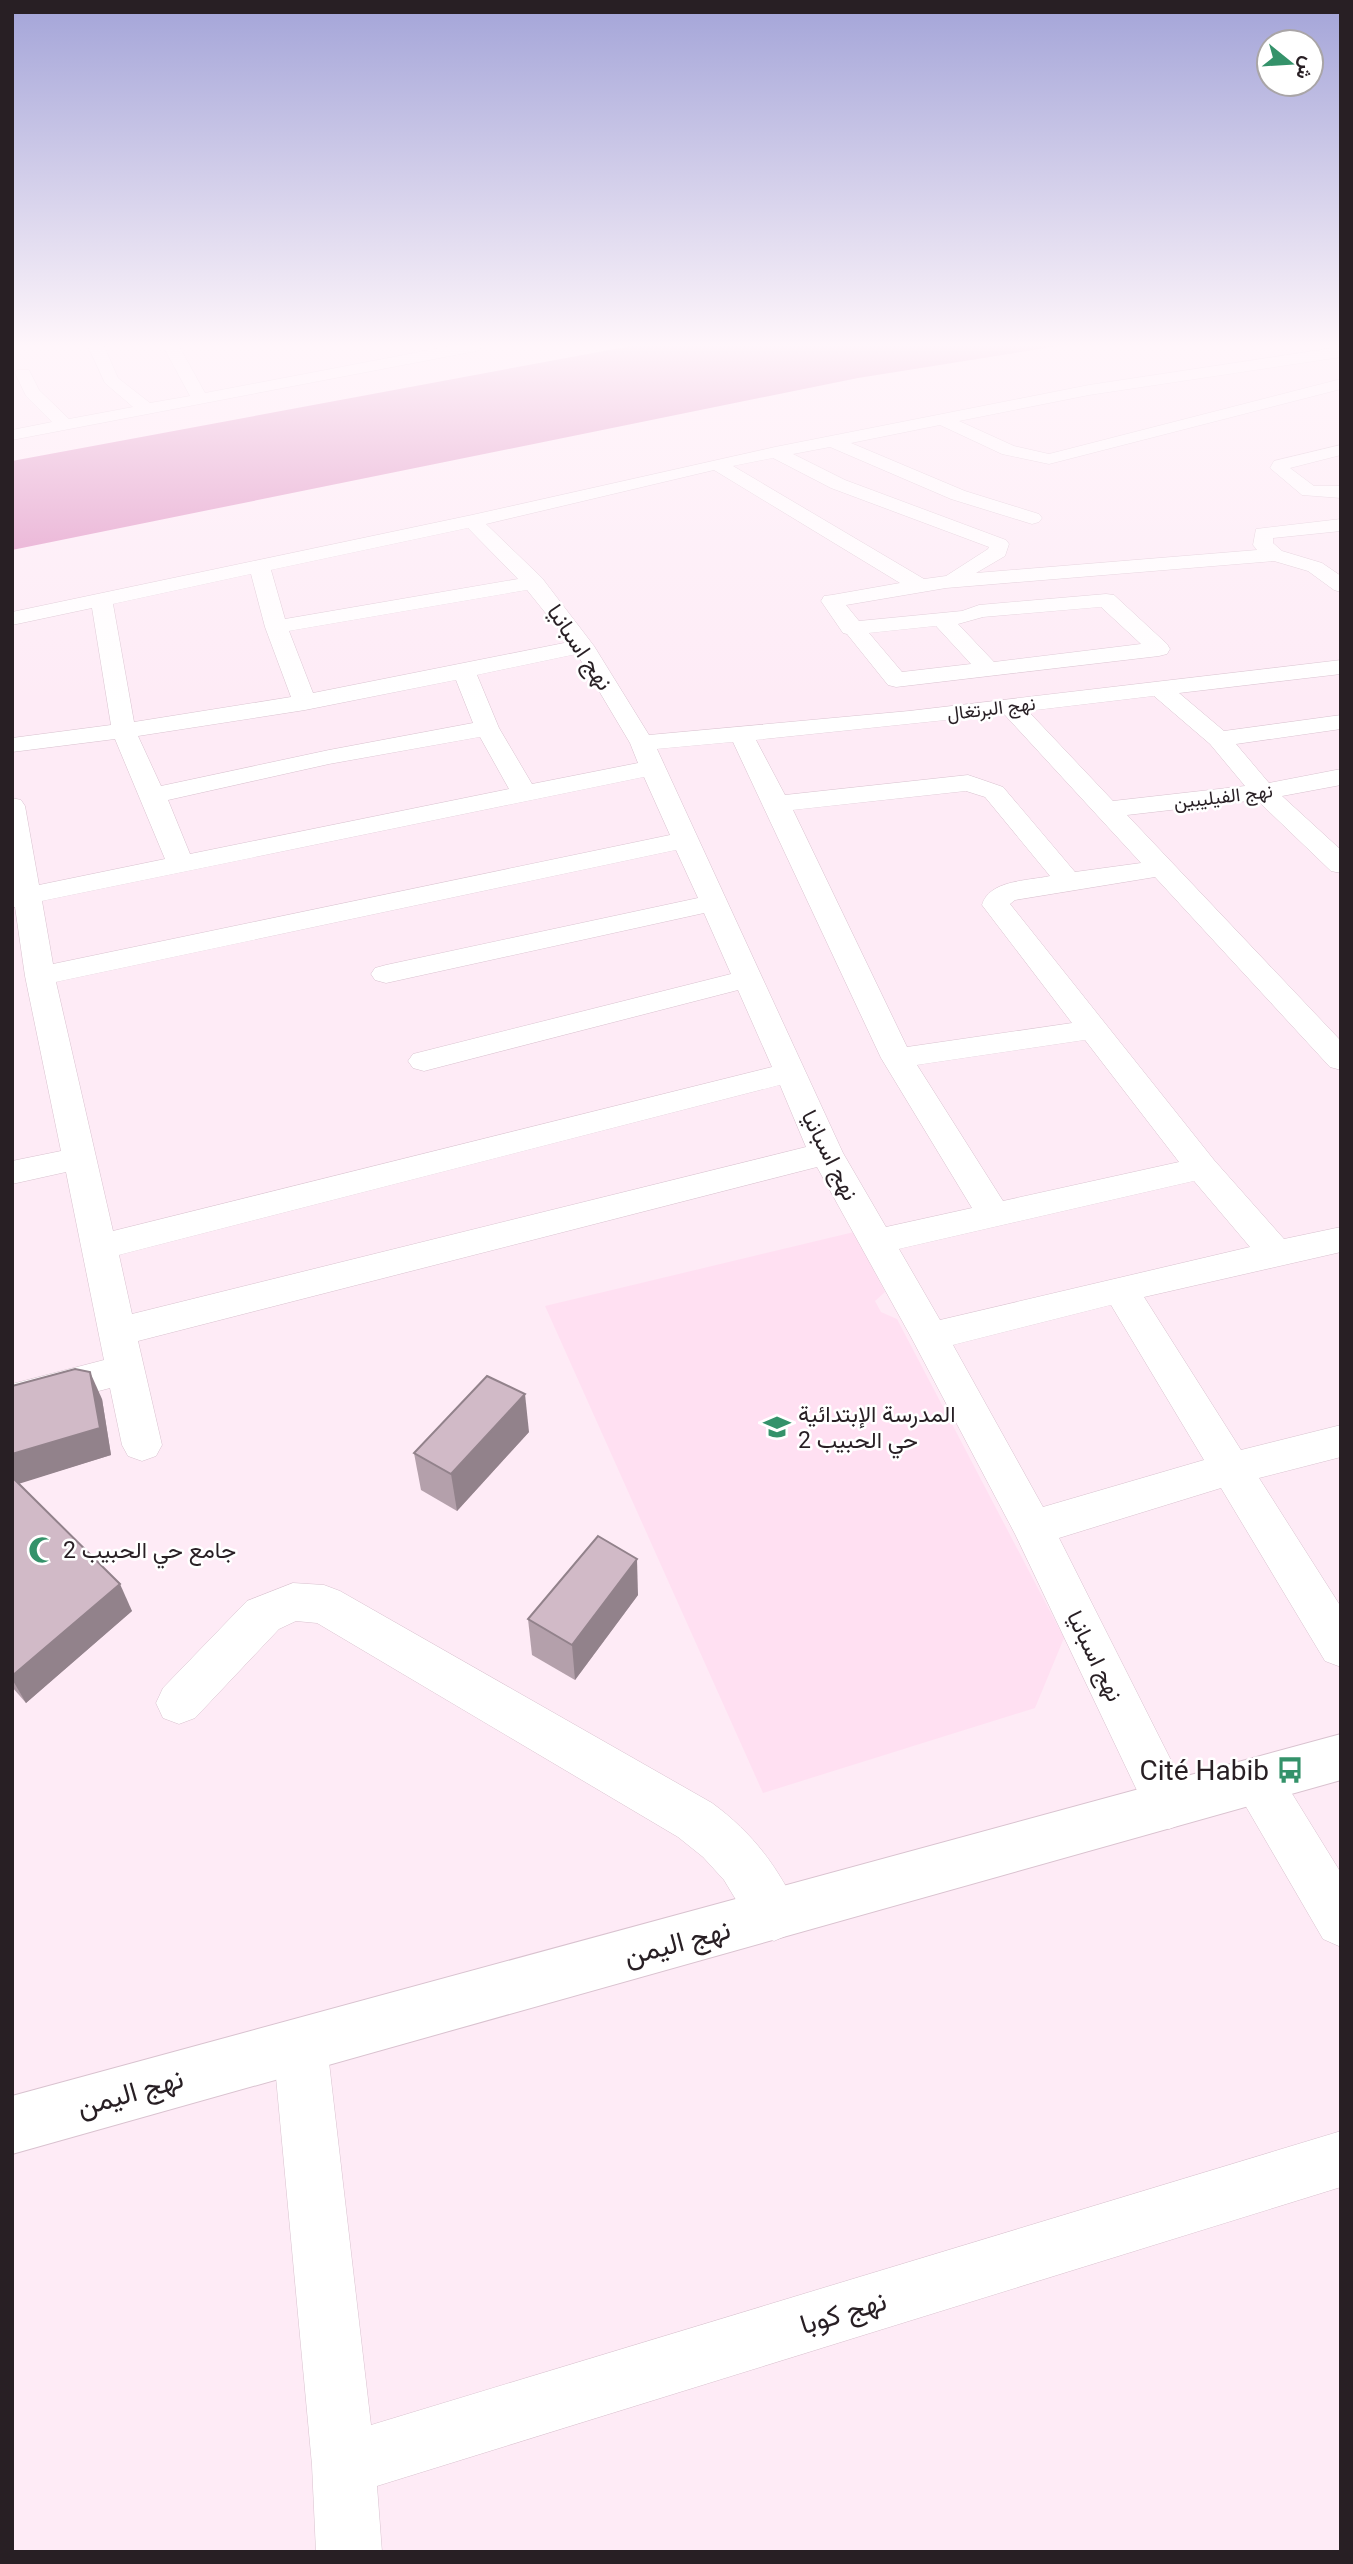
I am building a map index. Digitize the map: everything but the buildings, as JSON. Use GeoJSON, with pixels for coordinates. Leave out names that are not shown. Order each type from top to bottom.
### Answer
{"type":"FeatureCollection","features":[{"type":"Feature","properties":{"kind":"main road","name":"نهج اليمن"},"geometry":{"type":"LineString","coordinates":[[12,2125],[1341,1757]]}},
{"type":"Feature","properties":{"kind":"street"},"geometry":{"type":"LineString","coordinates":[[12,619],[472,521],[710,466]]}},
{"type":"Feature","properties":{"kind":"street"},"geometry":{"type":"LineString","coordinates":[[720,466],[920,586]]}},
{"type":"Feature","properties":{"kind":"street"},"geometry":{"type":"LineString","coordinates":[[802,466],[838,484],[999,544],[998,552],[946,582]]}},
{"type":"Feature","properties":{"kind":"street"},"geometry":{"type":"LineString","coordinates":[[890,466],[958,495],[1032,518]]}},
{"type":"Feature","properties":{"kind":"street"},"geometry":{"type":"LineString","coordinates":[[1280,466],[1279,468],[1309,491],[1341,492]]}},
{"type":"Feature","properties":{"kind":"street","name":"نهج اسبانيا"},"geometry":{"type":"LineString","coordinates":[[472,521],[535,582],[583,646],[648,755],[826,1153],[930,1337],[1033,1528],[1169,1806]]}},
{"type":"Feature","properties":{"kind":"street"},"geometry":{"type":"LineString","coordinates":[[1275,555],[1263,545],[1263,533],[1341,525]]}},
{"type":"Feature","properties":{"kind":"street"},"geometry":{"type":"LineString","coordinates":[[924,716],[832,601],[946,582],[1275,555],[1301,561],[1341,586]]}},
{"type":"Feature","properties":{"kind":"street"},"geometry":{"type":"LineString","coordinates":[[1301,561],[1341,558]]}},
{"type":"Feature","properties":{"kind":"street"},"geometry":{"type":"LineString","coordinates":[[259,565],[276,627],[305,704]]}},
{"type":"Feature","properties":{"kind":"street"},"geometry":{"type":"LineString","coordinates":[[276,627],[535,582]]}},
{"type":"Feature","properties":{"kind":"street"},"geometry":{"type":"LineString","coordinates":[[851,628],[967,617],[979,611],[1106,600],[1159,649],[896,680]]}},
{"type":"Feature","properties":{"kind":"street"},"geometry":{"type":"LineString","coordinates":[[102,601],[124,732],[181,866]]}},
{"type":"Feature","properties":{"kind":"street"},"geometry":{"type":"LineString","coordinates":[[1030,606],[1047,624]]}},
{"type":"Feature","properties":{"kind":"street"},"geometry":{"type":"LineString","coordinates":[[942,619],[988,669]]}},
{"type":"Feature","properties":{"kind":"street"},"geometry":{"type":"LineString","coordinates":[[1065,641],[1082,659]]}},
{"type":"Feature","properties":{"kind":"street"},"geometry":{"type":"LineString","coordinates":[[12,745],[124,732],[305,704],[583,646]]}},
{"type":"Feature","properties":{"kind":"street","name":"نهج البرتغال"},"geometry":{"type":"LineString","coordinates":[[20,897],[181,866],[523,792],[648,755],[741,734],[924,716],[1341,667]]}},
{"type":"Feature","properties":{"kind":"street"},"geometry":{"type":"LineString","coordinates":[[464,672],[488,728],[523,792]]}},
{"type":"Feature","properties":{"kind":"street"},"geometry":{"type":"LineString","coordinates":[[1159,688],[1219,739],[1263,792],[1341,865]]}},
{"type":"Feature","properties":{"kind":"street"},"geometry":{"type":"LineString","coordinates":[[1010,706],[1341,1060]]}},
{"type":"Feature","properties":{"kind":"street"},"geometry":{"type":"LineString","coordinates":[[1219,739],[1341,722]]}},
{"type":"Feature","properties":{"kind":"street"},"geometry":{"type":"LineString","coordinates":[[153,796],[329,757],[488,728]]}},
{"type":"Feature","properties":{"kind":"street"},"geometry":{"type":"LineString","coordinates":[[741,734],[897,1058],[994,1214]]}},
{"type":"Feature","properties":{"kind":"street","name":"نهج الفيليبين"},"geometry":{"type":"LineString","coordinates":[[1105,810],[1263,792],[1341,777]]}},
{"type":"Feature","properties":{"kind":"street"},"geometry":{"type":"LineString","coordinates":[[777,804],[968,783],[981,785],[994,792],[1068,881]]}},
{"type":"Feature","properties":{"kind":"street"},"geometry":{"type":"LineString","coordinates":[[12,806],[20,897],[40,976],[142,1445]]}},
{"type":"Feature","properties":{"kind":"street"},"geometry":{"type":"LineString","coordinates":[[40,976],[684,840]]}},
{"type":"Feature","properties":{"kind":"street"},"geometry":{"type":"LineString","coordinates":[[1161,868],[1006,893],[999,898],[996,905],[1202,1168],[1276,1253]]}},
{"type":"Feature","properties":{"kind":"street"},"geometry":{"type":"LineString","coordinates":[[386,974],[713,902]]}},
{"type":"Feature","properties":{"kind":"street"},"geometry":{"type":"LineString","coordinates":[[425,1061],[747,979]]}},
{"type":"Feature","properties":{"kind":"street"},"geometry":{"type":"LineString","coordinates":[[897,1058],[1094,1029]]}},
{"type":"Feature","properties":{"kind":"street"},"geometry":{"type":"LineString","coordinates":[[99,1247],[789,1073]]}},
{"type":"Feature","properties":{"kind":"street"},"geometry":{"type":"LineString","coordinates":[[12,1399],[121,1350],[826,1153]]}},
{"type":"Feature","properties":{"kind":"street"},"geometry":{"type":"LineString","coordinates":[[12,1173],[78,1158]]}},
{"type":"Feature","properties":{"kind":"street"},"geometry":{"type":"LineString","coordinates":[[876,1242],[1202,1168]]}},
{"type":"Feature","properties":{"kind":"street"},"geometry":{"type":"LineString","coordinates":[[930,1337],[1121,1289],[1341,1239]]}},
{"type":"Feature","properties":{"kind":"street"},"geometry":{"type":"LineString","coordinates":[[1121,1289],[1341,1647]]}},
{"type":"Feature","properties":{"kind":"street"},"geometry":{"type":"LineString","coordinates":[[1033,1528],[1231,1469],[1341,1441]]}},
{"type":"Feature","properties":{"kind":"street"},"geometry":{"type":"LineString","coordinates":[[179,1703],[263,1615],[293,1602],[324,1604],[695,1820],[720,1838],[742,1860],[760,1886],[774,1915]]}},
{"type":"Feature","properties":{"kind":"street"},"geometry":{"type":"LineString","coordinates":[[1258,1782],[1341,1921]]}},
{"type":"Feature","properties":{"kind":"street"},"geometry":{"type":"LineString","coordinates":[[300,2045],[344,2465],[349,2552]]}},
{"type":"Feature","properties":{"kind":"street","name":"نهج كوبا"},"geometry":{"type":"LineString","coordinates":[[344,2465],[1341,2159]]}},
{"type":"Feature","properties":{"kind":"shaded area"},"geometry":{"type":"Polygon","coordinates":[[[12,466],[427,466],[12,550],[12,466]]]}},
{"type":"Feature","properties":{"kind":"shaded area","name":"المدرسة الإبتدائية حي الحبيب 2"},"geometry":{"type":"Polygon","coordinates":[[[854,1232],[885,1292],[875,1301],[881,1312],[897,1319],[1064,1638],[1035,1708],[763,1793],[545,1306],[854,1232]]]}},
{"type":"Feature","properties":{"kind":"place","name":"المدرسة الإبتدائية حي الحبيب 2"},"geometry":{"type":"Point","coordinates":[777,1427]}},
{"type":"Feature","properties":{"kind":"place","name":"جامع حي الحبيب 2"},"geometry":{"type":"Point","coordinates":[42,1550]}},
{"type":"Feature","properties":{"kind":"place","name":"Cité Habib"},"geometry":{"type":"Point","coordinates":[1290,1770]}}]}
